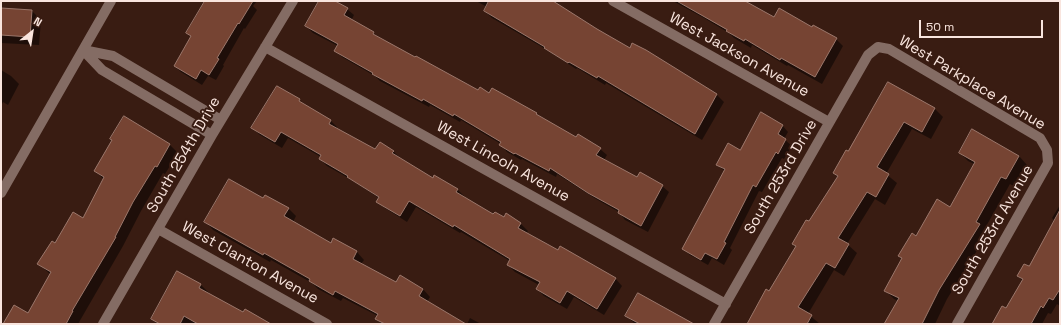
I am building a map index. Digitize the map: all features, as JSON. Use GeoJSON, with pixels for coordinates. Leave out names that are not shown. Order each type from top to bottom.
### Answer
{"type":"FeatureCollection","features":[{"type":"Feature","properties":{"kind":"street"},"geometry":{"type":"LineString","coordinates":[[1,193],[111,1]]}},
{"type":"Feature","properties":{"kind":"street","name":"South 254th Drive"},"geometry":{"type":"LineString","coordinates":[[103,324],[212,135],[293,1]]}},
{"type":"Feature","properties":{"kind":"street","name":"West Jackson Avenue"},"geometry":{"type":"LineString","coordinates":[[614,1],[829,122]]}},
{"type":"Feature","properties":{"kind":"street","name":"West Lincoln Avenue"},"geometry":{"type":"LineString","coordinates":[[265,47],[726,304]]}},
{"type":"Feature","properties":{"kind":"street","name":"South 253rd Drive"},"geometry":{"type":"LineString","coordinates":[[714,324],[868,55],[878,47]]}},
{"type":"Feature","properties":{"kind":"street","name":"West Parkplace Avenue"},"geometry":{"type":"LineString","coordinates":[[878,47],[889,49],[1040,138],[1047,150]]}},
{"type":"Feature","properties":{"kind":"street"},"geometry":{"type":"LineString","coordinates":[[82,50],[113,56],[221,120]]}},
{"type":"Feature","properties":{"kind":"street"},"geometry":{"type":"LineString","coordinates":[[82,50],[102,70],[212,135]]}},
{"type":"Feature","properties":{"kind":"street","name":"South 253rd Avenue"},"geometry":{"type":"LineString","coordinates":[[957,324],[1048,163],[1047,150]]}},
{"type":"Feature","properties":{"kind":"street","name":"West Clanton Avenue"},"geometry":{"type":"LineString","coordinates":[[158,229],[327,324]]}},
{"type":"Feature","properties":{"kind":"building"},"geometry":{"type":"Polygon","coordinates":[[[205,1],[253,1],[217,58],[219,59],[209,75],[201,70],[196,79],[174,66],[191,36],[186,33],[205,1]]]}},
{"type":"Feature","properties":{"kind":"building"},"geometry":{"type":"Polygon","coordinates":[[[319,1],[335,1],[348,8],[344,15],[374,32],[373,34],[478,90],[480,87],[489,93],[492,88],[576,137],[578,134],[601,148],[596,155],[637,177],[640,172],[663,185],[641,226],[618,213],[619,210],[588,193],[550,168],[549,171],[515,153],[514,154],[499,145],[501,142],[454,114],[453,116],[423,99],[422,101],[372,74],[373,73],[334,51],[338,44],[305,26],[319,1]]]}},
{"type":"Feature","properties":{"kind":"building"},"geometry":{"type":"Polygon","coordinates":[[[489,1],[553,1],[630,48],[632,43],[646,50],[717,94],[695,134],[598,76],[597,78],[569,62],[568,63],[544,48],[545,47],[484,11],[489,1]]]}},
{"type":"Feature","properties":{"kind":"building"},"geometry":{"type":"Polygon","coordinates":[[[677,1],[745,1],[774,17],[779,8],[812,27],[813,25],[837,38],[815,77],[781,58],[780,60],[745,39],[744,41],[677,1]]]}},
{"type":"Feature","properties":{"kind":"building"},"geometry":{"type":"Polygon","coordinates":[[[1,8],[32,10],[30,37],[1,35],[1,8]]]}},
{"type":"Feature","properties":{"kind":"building"},"geometry":{"type":"Polygon","coordinates":[[[888,82],[935,108],[922,132],[904,122],[877,167],[889,174],[876,197],[867,192],[838,238],[849,244],[835,268],[826,263],[798,307],[812,315],[807,324],[747,324],[766,289],[769,291],[796,246],[792,244],[806,220],[809,221],[838,176],[833,173],[846,150],[848,151],[888,82]]]}},
{"type":"Feature","properties":{"kind":"building"},"geometry":{"type":"Polygon","coordinates":[[[277,86],[300,99],[299,101],[331,120],[329,124],[375,149],[380,142],[394,151],[392,153],[433,178],[434,175],[458,189],[456,192],[493,214],[495,212],[504,217],[506,213],[521,223],[518,228],[558,250],[560,246],[616,278],[597,309],[567,291],[560,303],[536,289],[540,282],[507,265],[510,259],[454,225],[453,227],[409,201],[400,216],[376,202],[379,197],[319,159],[321,155],[281,132],[275,142],[251,128],[277,86]]]}},
{"type":"Feature","properties":{"kind":"building"},"geometry":{"type":"Polygon","coordinates":[[[761,112],[783,125],[778,134],[786,139],[778,154],[776,152],[756,187],[753,185],[717,259],[705,253],[701,260],[682,249],[725,169],[716,165],[728,143],[740,150],[761,112]]]}},
{"type":"Feature","properties":{"kind":"building"},"geometry":{"type":"Polygon","coordinates":[[[124,116],[170,144],[157,167],[155,166],[133,202],[116,237],[72,311],[66,324],[3,324],[14,305],[28,313],[51,272],[37,264],[52,241],[55,243],[73,212],[83,218],[104,177],[94,171],[112,140],[110,139],[124,116]]]}},
{"type":"Feature","properties":{"kind":"building"},"geometry":{"type":"Polygon","coordinates":[[[972,129],[1019,156],[1006,179],[1001,177],[976,222],[980,224],[939,290],[922,324],[884,324],[899,298],[884,291],[902,258],[898,256],[912,233],[916,236],[937,199],[950,207],[975,162],[959,153],[972,129]]]}},
{"type":"Feature","properties":{"kind":"building"},"geometry":{"type":"Polygon","coordinates":[[[229,179],[263,198],[265,195],[289,208],[284,216],[331,243],[333,238],[357,251],[353,259],[396,282],[400,275],[423,289],[419,296],[466,324],[385,324],[375,319],[378,314],[335,291],[333,295],[309,281],[310,279],[204,222],[229,179]]]}},
{"type":"Feature","properties":{"kind":"building"},"geometry":{"type":"Polygon","coordinates":[[[1060,210],[1060,289],[1053,300],[1049,298],[1043,308],[1041,306],[1031,324],[992,324],[1002,306],[1006,308],[1023,279],[1017,276],[1024,264],[1029,266],[1060,210]]]}},
{"type":"Feature","properties":{"kind":"building"},"geometry":{"type":"Polygon","coordinates":[[[177,271],[201,284],[199,288],[243,312],[245,309],[271,324],[198,324],[184,316],[180,324],[160,324],[151,319],[177,271]]]}},
{"type":"Feature","properties":{"kind":"building"},"geometry":{"type":"Polygon","coordinates":[[[638,293],[694,324],[640,324],[625,316],[638,293]]]}}]}
